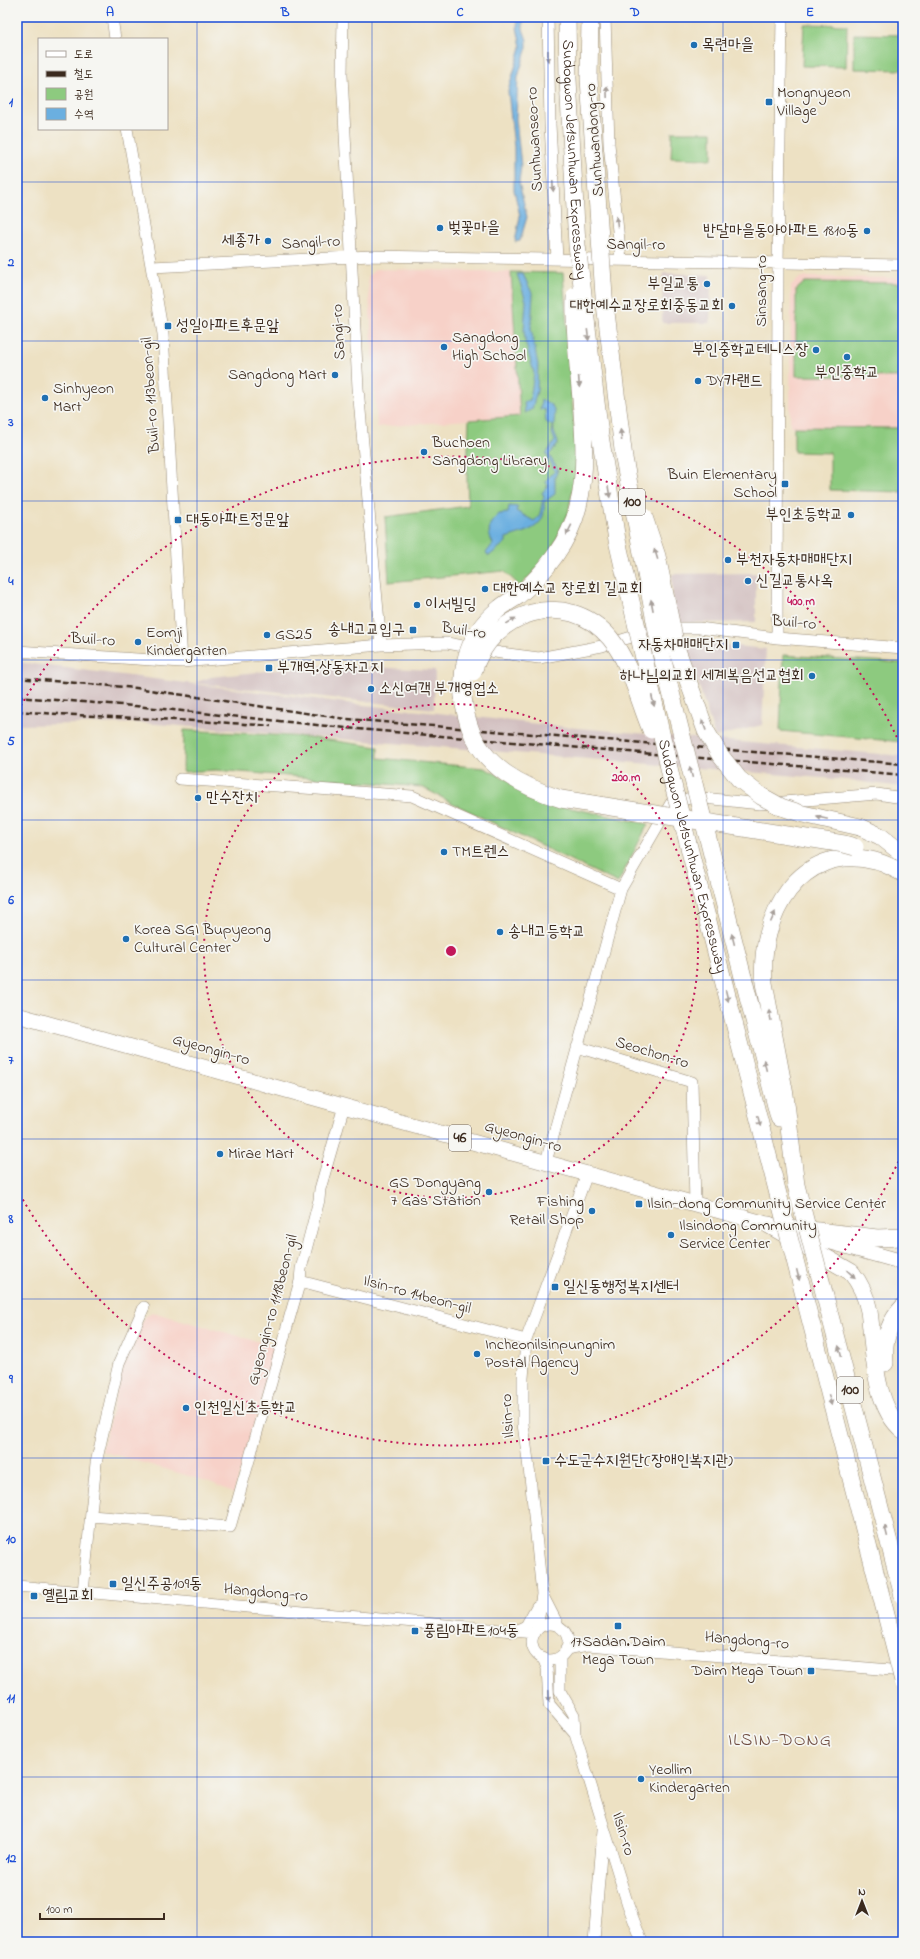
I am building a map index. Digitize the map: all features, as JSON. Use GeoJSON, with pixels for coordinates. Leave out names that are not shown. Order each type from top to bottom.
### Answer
{"type":"FeatureCollection","features":[{"type":"Feature","properties":{"kind":"highway","name":"Sudogwon Je1sunhwan Expressway"},"geometry":{"type":"LineString","coordinates":[[567,17],[568,79],[577,245],[600,436],[617,540],[672,781],[903,1682]]}},
{"type":"Feature","properties":{"kind":"highway","name":"Sudogwon Je1sunhwan Expressway"},"geometry":{"type":"LineString","coordinates":[[590,17],[589,79],[604,296],[624,458],[661,653],[796,1184],[903,1596]]}},
{"type":"Feature","properties":{"kind":"highway"},"geometry":{"type":"LineString","coordinates":[[577,245],[574,322],[584,461],[578,508],[571,528],[553,559],[517,596],[500,608],[486,621],[472,642],[464,662],[461,684],[463,709],[470,730],[481,749],[494,764],[512,779],[535,791],[561,799],[858,843]]}},
{"type":"Feature","properties":{"kind":"highway"},"geometry":{"type":"LineString","coordinates":[[624,458],[657,556],[676,647],[706,731],[720,755],[739,778],[761,796],[781,807],[803,814],[883,856],[903,873]]}},
{"type":"Feature","properties":{"kind":"highway"},"geometry":{"type":"LineString","coordinates":[[672,781],[625,661],[609,638],[589,620],[567,612],[544,610],[521,615],[502,627],[487,642],[478,657],[471,686],[471,704],[476,721],[484,738],[496,754],[515,770],[538,783],[566,792],[858,843],[886,849],[903,859]]}},
{"type":"Feature","properties":{"kind":"highway"},"geometry":{"type":"LineString","coordinates":[[796,1184],[785,1095],[764,983],[762,964],[770,924],[778,905],[789,889],[802,876],[828,862],[840,858],[858,843],[880,836],[903,854]]}},
{"type":"Feature","properties":{"kind":"highway"},"geometry":{"type":"LineString","coordinates":[[769,1225],[877,1238],[903,1237]]}},
{"type":"Feature","properties":{"kind":"highway"},"geometry":{"type":"LineString","coordinates":[[769,1225],[851,1272],[860,1284],[867,1299],[870,1311],[881,1396],[888,1413],[903,1430]]}},
{"type":"Feature","properties":{"kind":"highway"},"geometry":{"type":"LineString","coordinates":[[903,1307],[888,1329],[885,1342],[885,1357],[889,1395],[894,1407],[903,1419]]}},
{"type":"Feature","properties":{"kind":"main road","name":"Gyeongin-ro"},"geometry":{"type":"LineString","coordinates":[[17,1015],[903,1262]]}},
{"type":"Feature","properties":{"kind":"street"},"geometry":{"type":"LineString","coordinates":[[112,17],[115,38]]}},
{"type":"Feature","properties":{"kind":"street","name":"Sangi-ro"},"geometry":{"type":"LineString","coordinates":[[343,17],[342,75],[351,256],[361,421],[381,645]]}},
{"type":"Feature","properties":{"kind":"street","name":"Sunhwanseo-ro"},"geometry":{"type":"LineString","coordinates":[[548,17],[550,124],[557,259]]}},
{"type":"Feature","properties":{"kind":"street","name":"Sunhwandong-ro"},"geometry":{"type":"LineString","coordinates":[[605,17],[609,144],[621,260]]}},
{"type":"Feature","properties":{"kind":"street","name":"Sinsang-ro"},"geometry":{"type":"LineString","coordinates":[[777,638],[778,263],[782,17]]}},
{"type":"Feature","properties":{"kind":"street","name":"Buil-ro 113beon-gil"},"geometry":{"type":"LineString","coordinates":[[127,130],[164,334],[182,662]]}},
{"type":"Feature","properties":{"kind":"street","name":"Sangil-ro"},"geometry":{"type":"LineString","coordinates":[[152,267],[351,256],[903,265]]}},
{"type":"Feature","properties":{"kind":"street","name":"Buil-ro"},"geometry":{"type":"LineString","coordinates":[[17,651],[182,662],[381,645],[447,643],[539,658],[602,646],[661,628],[699,628],[777,638],[903,648]]}},
{"type":"Feature","properties":{"kind":"street"},"geometry":{"type":"LineString","coordinates":[[180,779],[412,796],[621,889]]}},
{"type":"Feature","properties":{"kind":"street"},"geometry":{"type":"LineString","coordinates":[[546,1162],[621,889],[672,803],[694,797],[760,804],[877,794],[903,798]]}},
{"type":"Feature","properties":{"kind":"street","name":"Seochon-ro"},"geometry":{"type":"LineString","coordinates":[[577,1047],[692,1082],[694,1204]]}},
{"type":"Feature","properties":{"kind":"street","name":"Gyeongin-ro 1118beon-gil"},"geometry":{"type":"LineString","coordinates":[[90,1516],[230,1527],[300,1281],[301,1270],[319,1200],[320,1190],[344,1106]]}},
{"type":"Feature","properties":{"kind":"street","name":"Ilsin-ro"},"geometry":{"type":"LineString","coordinates":[[536,1631],[542,1594],[530,1476],[522,1424],[526,1340],[587,1174]]}},
{"type":"Feature","properties":{"kind":"street","name":"Ilsin-ro 14beon-gil"},"geometry":{"type":"LineString","coordinates":[[300,1281],[526,1340]]}},
{"type":"Feature","properties":{"kind":"street"},"geometry":{"type":"LineString","coordinates":[[82,1592],[96,1463],[119,1363],[144,1307]]}},
{"type":"Feature","properties":{"kind":"street","name":"Hangdong-ro"},"geometry":{"type":"LineString","coordinates":[[17,1586],[513,1632],[536,1631]]}},
{"type":"Feature","properties":{"kind":"street"},"geometry":{"type":"LineString","coordinates":[[513,1632],[526,1626],[534,1614],[542,1594]]}},
{"type":"Feature","properties":{"kind":"street","name":"Ilsin-ro"},"geometry":{"type":"LineString","coordinates":[[542,1594],[561,1629]]}},
{"type":"Feature","properties":{"kind":"street"},"geometry":{"type":"LineString","coordinates":[[548,1624],[561,1629],[568,1639],[563,1653],[549,1660],[538,1655],[533,1645],[536,1631],[548,1624]]}},
{"type":"Feature","properties":{"kind":"street","name":"Hangdong-ro"},"geometry":{"type":"LineString","coordinates":[[561,1629],[588,1645]]}},
{"type":"Feature","properties":{"kind":"street","name":"Hangdong-ro"},"geometry":{"type":"LineString","coordinates":[[513,1632],[533,1645]]}},
{"type":"Feature","properties":{"kind":"street","name":"Hangdong-ro"},"geometry":{"type":"LineString","coordinates":[[563,1653],[588,1645],[903,1671]]}},
{"type":"Feature","properties":{"kind":"street","name":"Ilsin-ro"},"geometry":{"type":"LineString","coordinates":[[563,1653],[560,1691],[574,1715],[575,1734],[628,1905],[642,1942]]}},
{"type":"Feature","properties":{"kind":"street","name":"Ilsin-ro"},"geometry":{"type":"LineString","coordinates":[[543,1658],[547,1668],[549,1704],[575,1734]]}},
{"type":"Feature","properties":{"kind":"street"},"geometry":{"type":"LineString","coordinates":[[594,1942],[603,1822]]}},
{"type":"Feature","properties":{"kind":"shaded area","name":"Sangdong High School"},"geometry":{"type":"Polygon","coordinates":[[[375,269],[511,272],[520,416],[377,427],[368,277],[375,269]]]}},
{"type":"Feature","properties":{"kind":"shaded area"},"geometry":{"type":"Polygon","coordinates":[[[663,273],[711,275],[710,323],[662,323],[663,273]]]}},
{"type":"Feature","properties":{"kind":"shaded area","name":"부인중학교"},"geometry":{"type":"Polygon","coordinates":[[[801,277],[903,278],[903,428],[790,427],[791,286],[801,277]]]}},
{"type":"Feature","properties":{"kind":"shaded area"},"geometry":{"type":"Polygon","coordinates":[[[756,573],[756,622],[673,623],[672,574],[756,573]]]}},
{"type":"Feature","properties":{"kind":"shaded area"},"geometry":{"type":"Polygon","coordinates":[[[685,641],[766,649],[762,725],[715,737],[685,641]]]}},
{"type":"Feature","properties":{"kind":"shaded area"},"geometry":{"type":"Polygon","coordinates":[[[17,662],[355,704],[566,727],[903,756],[903,787],[847,780],[144,723],[17,725],[17,662]]]}},
{"type":"Feature","properties":{"kind":"shaded area"},"geometry":{"type":"Polygon","coordinates":[[[323,665],[435,670],[434,709],[194,683],[211,677],[323,665]]]}},
{"type":"Feature","properties":{"kind":"shaded area","name":"인천일신초등학교"},"geometry":{"type":"Polygon","coordinates":[[[152,1312],[274,1346],[277,1349],[234,1493],[210,1482],[102,1451],[123,1365],[144,1317],[152,1312]]]}},
{"type":"Feature","properties":{"kind":"green space"},"geometry":{"type":"Polygon","coordinates":[[[804,24],[847,25],[846,67],[802,66],[804,24]]]}},
{"type":"Feature","properties":{"kind":"green space"},"geometry":{"type":"Polygon","coordinates":[[[854,34],[903,35],[903,70],[854,69],[854,34]]]}},
{"type":"Feature","properties":{"kind":"green space"},"geometry":{"type":"Polygon","coordinates":[[[672,132],[712,132],[712,159],[671,158],[672,132]]]}},
{"type":"Feature","properties":{"kind":"green space"},"geometry":{"type":"Polygon","coordinates":[[[511,272],[563,273],[577,467],[568,514],[549,556],[520,586],[504,571],[389,582],[385,517],[468,506],[467,478],[469,420],[520,416],[511,272]]]}},
{"type":"Feature","properties":{"kind":"green space"},"geometry":{"type":"Polygon","coordinates":[[[805,282],[903,283],[903,377],[796,376],[796,290],[805,282]]]}},
{"type":"Feature","properties":{"kind":"green space"},"geometry":{"type":"Polygon","coordinates":[[[794,427],[903,428],[903,492],[830,490],[830,453],[794,452],[794,427]]]}},
{"type":"Feature","properties":{"kind":"green space"},"geometry":{"type":"Polygon","coordinates":[[[783,655],[903,663],[903,742],[780,731],[783,655]]]}},
{"type":"Feature","properties":{"kind":"green space"},"geometry":{"type":"Polygon","coordinates":[[[184,730],[307,737],[378,747],[378,758],[484,768],[561,806],[648,824],[618,883],[458,806],[422,787],[216,770],[183,772],[184,730]]]}},
{"type":"Feature","properties":{"kind":"water"},"geometry":{"type":"Polygon","coordinates":[[[518,17],[523,17],[523,29],[527,40],[527,47],[518,77],[516,119],[521,166],[519,182],[527,217],[520,241],[515,242],[520,216],[514,190],[514,147],[508,91],[521,47],[517,27],[518,17]]]}},
{"type":"Feature","properties":{"kind":"water"},"geometry":{"type":"Polygon","coordinates":[[[517,274],[523,274],[533,295],[531,328],[538,365],[537,391],[532,409],[525,413],[524,402],[530,400],[534,373],[525,341],[524,330],[526,301],[517,274]]]}},
{"type":"Feature","properties":{"kind":"water"},"geometry":{"type":"Polygon","coordinates":[[[541,400],[552,406],[555,413],[554,432],[558,444],[549,455],[558,470],[555,477],[555,494],[544,502],[544,511],[538,524],[527,531],[506,538],[506,542],[489,556],[486,553],[493,544],[489,534],[490,524],[499,514],[508,513],[509,506],[518,507],[516,511],[534,521],[537,519],[544,496],[542,493],[548,485],[545,481],[555,471],[546,454],[555,441],[552,433],[553,426],[546,422],[545,410],[540,409],[541,400]]]}},
{"type":"Feature","properties":{"kind":"railway"},"geometry":{"type":"LineString","coordinates":[[17,678],[136,688],[346,719],[903,764]]}},
{"type":"Feature","properties":{"kind":"railway"},"geometry":{"type":"LineString","coordinates":[[17,697],[135,706],[346,728],[903,775]]}},
{"type":"Feature","properties":{"kind":"railway"},"geometry":{"type":"LineString","coordinates":[[17,711],[271,726]]}},
{"type":"Feature","properties":{"kind":"place","name":"목련마을"},"geometry":{"type":"Point","coordinates":[694,45]}},
{"type":"Feature","properties":{"kind":"place","name":"Mongnyeon Village"},"geometry":{"type":"Point","coordinates":[769,102]}},
{"type":"Feature","properties":{"kind":"place","name":"벚꽃마을"},"geometry":{"type":"Point","coordinates":[440,228]}},
{"type":"Feature","properties":{"kind":"place","name":"반달마을동아아파트 1810동"},"geometry":{"type":"Point","coordinates":[867,231]}},
{"type":"Feature","properties":{"kind":"place","name":"세종가"},"geometry":{"type":"Point","coordinates":[268,241]}},
{"type":"Feature","properties":{"kind":"place","name":"부일교통"},"geometry":{"type":"Point","coordinates":[707,284]}},
{"type":"Feature","properties":{"kind":"place","name":"대한예수교장로회중동교회"},"geometry":{"type":"Point","coordinates":[732,306]}},
{"type":"Feature","properties":{"kind":"place","name":"성일아파트후문앞"},"geometry":{"type":"Point","coordinates":[168,326]}},
{"type":"Feature","properties":{"kind":"place","name":"Sangdong High School"},"geometry":{"type":"Point","coordinates":[444,347]}},
{"type":"Feature","properties":{"kind":"place","name":"부인중학교테니스장"},"geometry":{"type":"Point","coordinates":[816,350]}},
{"type":"Feature","properties":{"kind":"place","name":"부인중학교"},"geometry":{"type":"Point","coordinates":[847,357]}},
{"type":"Feature","properties":{"kind":"place","name":"Sangdong Mart"},"geometry":{"type":"Point","coordinates":[335,375]}},
{"type":"Feature","properties":{"kind":"place","name":"DY카랜드"},"geometry":{"type":"Point","coordinates":[698,381]}},
{"type":"Feature","properties":{"kind":"place","name":"Sinhyeon Mart"},"geometry":{"type":"Point","coordinates":[45,398]}},
{"type":"Feature","properties":{"kind":"place","name":"Buchoen Sangdong Library"},"geometry":{"type":"Point","coordinates":[424,452]}},
{"type":"Feature","properties":{"kind":"place","name":"Buin Elementary School"},"geometry":{"type":"Point","coordinates":[785,484]}},
{"type":"Feature","properties":{"kind":"place","name":"부인초등학교"},"geometry":{"type":"Point","coordinates":[851,515]}},
{"type":"Feature","properties":{"kind":"place","name":"대동아파트정문앞"},"geometry":{"type":"Point","coordinates":[178,520]}},
{"type":"Feature","properties":{"kind":"place","name":"부천자동차매매단지"},"geometry":{"type":"Point","coordinates":[728,560]}},
{"type":"Feature","properties":{"kind":"place","name":"신길교통사옥"},"geometry":{"type":"Point","coordinates":[748,581]}},
{"type":"Feature","properties":{"kind":"place","name":"대한예수교 장로회 길교회"},"geometry":{"type":"Point","coordinates":[485,589]}},
{"type":"Feature","properties":{"kind":"place","name":"이서빌딩"},"geometry":{"type":"Point","coordinates":[417,605]}},
{"type":"Feature","properties":{"kind":"place","name":"송내고교입구"},"geometry":{"type":"Point","coordinates":[413,630]}},
{"type":"Feature","properties":{"kind":"place","name":"GS25"},"geometry":{"type":"Point","coordinates":[267,635]}},
{"type":"Feature","properties":{"kind":"place","name":"Eomji Kindergarten"},"geometry":{"type":"Point","coordinates":[138,642]}},
{"type":"Feature","properties":{"kind":"place","name":"자동차매매단지"},"geometry":{"type":"Point","coordinates":[736,645]}},
{"type":"Feature","properties":{"kind":"place","name":"부개역.상동차고지"},"geometry":{"type":"Point","coordinates":[269,668]}},
{"type":"Feature","properties":{"kind":"place","name":"하나님의교회 세계복음선교협회"},"geometry":{"type":"Point","coordinates":[812,676]}},
{"type":"Feature","properties":{"kind":"place","name":"소신여객 부개영업소"},"geometry":{"type":"Point","coordinates":[371,689]}},
{"type":"Feature","properties":{"kind":"place","name":"만수잔치"},"geometry":{"type":"Point","coordinates":[198,798]}},
{"type":"Feature","properties":{"kind":"place","name":"TM트렌스"},"geometry":{"type":"Point","coordinates":[444,852]}},
{"type":"Feature","properties":{"kind":"place","name":"송내고등학교"},"geometry":{"type":"Point","coordinates":[500,932]}},
{"type":"Feature","properties":{"kind":"place","name":"Korea SGI Bupyeong Cultural Center"},"geometry":{"type":"Point","coordinates":[126,939]}},
{"type":"Feature","properties":{"kind":"place","name":"Mirae Mart"},"geometry":{"type":"Point","coordinates":[220,1154]}},
{"type":"Feature","properties":{"kind":"place","name":"GS Dongyang 7 Gas Station"},"geometry":{"type":"Point","coordinates":[489,1192]}},
{"type":"Feature","properties":{"kind":"place","name":"Ilsin-dong Community Service Center"},"geometry":{"type":"Point","coordinates":[639,1204]}},
{"type":"Feature","properties":{"kind":"place","name":"Fishing Retail Shop"},"geometry":{"type":"Point","coordinates":[592,1211]}},
{"type":"Feature","properties":{"kind":"place","name":"Ilsindong Community Service Center"},"geometry":{"type":"Point","coordinates":[671,1235]}},
{"type":"Feature","properties":{"kind":"place","name":"일신동행정복지센터"},"geometry":{"type":"Point","coordinates":[555,1287]}},
{"type":"Feature","properties":{"kind":"place","name":"Incheonilsinpungnim Postal Agency"},"geometry":{"type":"Point","coordinates":[477,1354]}},
{"type":"Feature","properties":{"kind":"place","name":"인천일신초등학교"},"geometry":{"type":"Point","coordinates":[186,1408]}},
{"type":"Feature","properties":{"kind":"place","name":"수도군수지원단(장애인복지관)"},"geometry":{"type":"Point","coordinates":[546,1461]}},
{"type":"Feature","properties":{"kind":"place","name":"일신주공109동"},"geometry":{"type":"Point","coordinates":[113,1584]}},
{"type":"Feature","properties":{"kind":"place","name":"옐림교회"},"geometry":{"type":"Point","coordinates":[34,1596]}},
{"type":"Feature","properties":{"kind":"place","name":"17Sadan.Daim Mega Town"},"geometry":{"type":"Point","coordinates":[618,1626]}},
{"type":"Feature","properties":{"kind":"place","name":"풍림아파트104동"},"geometry":{"type":"Point","coordinates":[415,1631]}},
{"type":"Feature","properties":{"kind":"place","name":"Daim Mega Town"},"geometry":{"type":"Point","coordinates":[811,1671]}},
{"type":"Feature","properties":{"kind":"place","name":"Yeollim Kindergarten"},"geometry":{"type":"Point","coordinates":[641,1779]}},
{"type":"Feature","properties":{"kind":"district","name":"ILSIN-DONG"},"geometry":{"type":"Point","coordinates":[780,1741]}}]}
